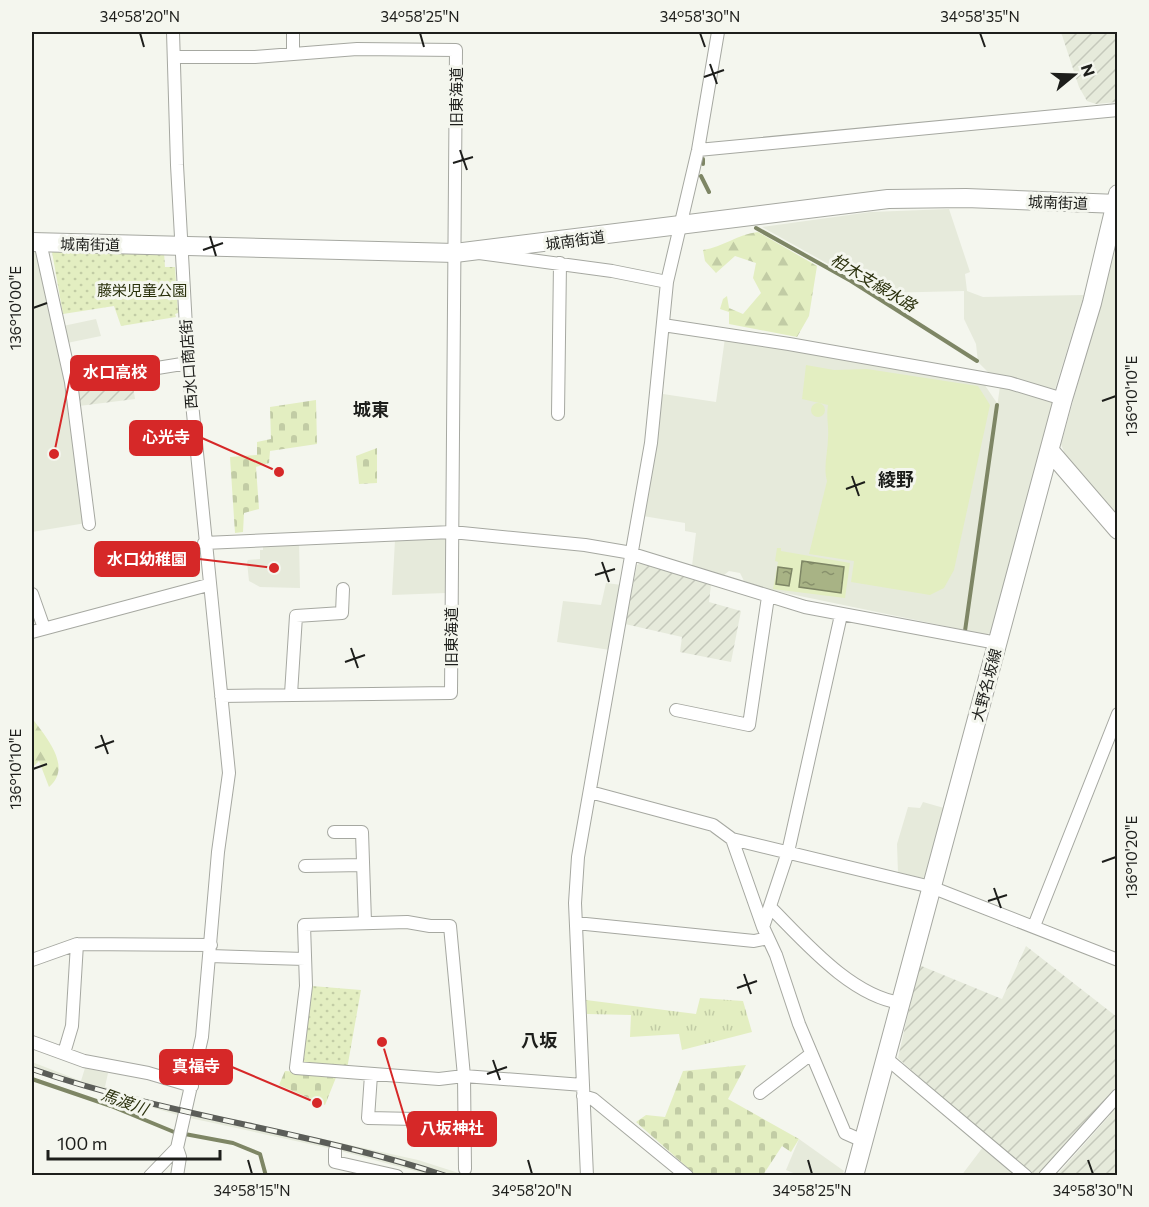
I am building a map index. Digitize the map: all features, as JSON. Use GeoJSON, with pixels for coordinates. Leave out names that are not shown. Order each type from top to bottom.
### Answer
{"type":"FeatureCollection","features":[{"type":"Feature","properties":{"kind":"street","name":"西水口商店街"},"geometry":{"type":"LineString","coordinates":[[173,32],[188,363],[208,585],[221,696]]}},
{"type":"Feature","properties":{"kind":"street"},"geometry":{"type":"LineString","coordinates":[[174,57],[255,57],[293,54],[293,32]]}},
{"type":"Feature","properties":{"kind":"street"},"geometry":{"type":"LineString","coordinates":[[586,1176],[576,923],[578,857],[633,555],[653,430],[667,282],[678,227],[698,150],[718,32]]}},
{"type":"Feature","properties":{"kind":"street","name":"旧東海道"},"geometry":{"type":"LineString","coordinates":[[221,696],[451,693],[456,50],[357,49],[293,54]]}},
{"type":"Feature","properties":{"kind":"street"},"geometry":{"type":"LineString","coordinates":[[698,150],[1118,110]]}},
{"type":"Feature","properties":{"kind":"street","name":"城南街道"},"geometry":{"type":"LineString","coordinates":[[36,242],[181,248],[455,254],[888,199],[1117,201]]}},
{"type":"Feature","properties":{"kind":"street","name":"大野名坂線"},"geometry":{"type":"LineString","coordinates":[[854,1176],[1063,399],[1092,303],[1117,201]]}},
{"type":"Feature","properties":{"kind":"street"},"geometry":{"type":"LineString","coordinates":[[36,242],[71,382],[90,524]]}},
{"type":"Feature","properties":{"kind":"street"},"geometry":{"type":"LineString","coordinates":[[474,252],[491,257],[560,263],[667,282]]}},
{"type":"Feature","properties":{"kind":"street"},"geometry":{"type":"LineString","coordinates":[[558,414],[560,263]]}},
{"type":"Feature","properties":{"kind":"street"},"geometry":{"type":"LineString","coordinates":[[663,325],[789,344],[1010,383],[1063,399]]}},
{"type":"Feature","properties":{"kind":"street"},"geometry":{"type":"LineString","coordinates":[[71,382],[188,363]]}},
{"type":"Feature","properties":{"kind":"street"},"geometry":{"type":"LineString","coordinates":[[1050,451],[1118,530]]}},
{"type":"Feature","properties":{"kind":"street"},"geometry":{"type":"LineString","coordinates":[[204,543],[452,532],[585,545],[633,555],[768,597],[841,615],[998,643]]}},
{"type":"Feature","properties":{"kind":"street"},"geometry":{"type":"LineString","coordinates":[[32,632],[208,585]]}},
{"type":"Feature","properties":{"kind":"street"},"geometry":{"type":"LineString","coordinates":[[291,694],[296,616],[342,613],[343,589]]}},
{"type":"Feature","properties":{"kind":"street"},"geometry":{"type":"LineString","coordinates":[[32,594],[44,628]]}},
{"type":"Feature","properties":{"kind":"street"},"geometry":{"type":"LineString","coordinates":[[691,699],[682,712],[749,725],[768,597]]}},
{"type":"Feature","properties":{"kind":"street"},"geometry":{"type":"LineString","coordinates":[[576,923],[754,941],[766,932],[788,852],[841,615]]}},
{"type":"Feature","properties":{"kind":"street"},"geometry":{"type":"LineString","coordinates":[[177,1176],[179,1144],[202,1037],[218,852],[229,773],[221,696]]}},
{"type":"Feature","properties":{"kind":"street"},"geometry":{"type":"LineString","coordinates":[[1034,926],[1118,714]]}},
{"type":"Feature","properties":{"kind":"street"},"geometry":{"type":"LineString","coordinates":[[590,792],[713,825],[725,831],[732,839],[811,1054],[845,1133],[864,1141]]}},
{"type":"Feature","properties":{"kind":"street"},"geometry":{"type":"LineString","coordinates":[[334,832],[362,832],[365,922]]}},
{"type":"Feature","properties":{"kind":"street"},"geometry":{"type":"LineString","coordinates":[[732,839],[931,887],[1118,960]]}},
{"type":"Feature","properties":{"kind":"street"},"geometry":{"type":"LineString","coordinates":[[305,866],[363,866]]}},
{"type":"Feature","properties":{"kind":"street"},"geometry":{"type":"LineString","coordinates":[[771,908],[805,942],[851,981],[871,995],[901,1003]]}},
{"type":"Feature","properties":{"kind":"street"},"geometry":{"type":"LineString","coordinates":[[465,1169],[464,1076],[450,926],[365,922],[304,925],[306,986],[296,1068],[439,1079],[464,1076],[583,1090],[687,1176]]}},
{"type":"Feature","properties":{"kind":"street"},"geometry":{"type":"LineString","coordinates":[[64,1053],[72,1026],[77,944]]}},
{"type":"Feature","properties":{"kind":"street"},"geometry":{"type":"LineString","coordinates":[[32,960],[77,944],[305,959]]}},
{"type":"Feature","properties":{"kind":"street"},"geometry":{"type":"LineString","coordinates":[[32,1042],[64,1053],[192,1086]]}},
{"type":"Feature","properties":{"kind":"street"},"geometry":{"type":"LineString","coordinates":[[760,1093],[811,1054]]}},
{"type":"Feature","properties":{"kind":"street"},"geometry":{"type":"LineString","coordinates":[[886,1058],[1026,1176]]}},
{"type":"Feature","properties":{"kind":"street"},"geometry":{"type":"LineString","coordinates":[[371,1075],[368,1118],[465,1120]]}},
{"type":"Feature","properties":{"kind":"street"},"geometry":{"type":"LineString","coordinates":[[1045,1176],[1118,1095]]}},
{"type":"Feature","properties":{"kind":"street"},"geometry":{"type":"LineString","coordinates":[[150,1176],[179,1144]]}},
{"type":"Feature","properties":{"kind":"street"},"geometry":{"type":"LineString","coordinates":[[179,1144],[187,1176]]}},
{"type":"Feature","properties":{"kind":"street"},"geometry":{"type":"LineString","coordinates":[[335,1150],[334,1162],[397,1176]]}},
{"type":"Feature","properties":{"kind":"shaded area"},"geometry":{"type":"Polygon","coordinates":[[[1061,32],[1117,32],[1117,102],[1096,104],[1087,101],[1079,87],[1061,32]]]}},
{"type":"Feature","properties":{"kind":"shaded area"},"geometry":{"type":"Polygon","coordinates":[[[949,209],[970,272],[965,274],[967,291],[983,297],[1084,295],[1055,389],[993,377],[978,362],[976,344],[964,319],[964,291],[880,293],[762,227],[871,212],[949,209]]]}},
{"type":"Feature","properties":{"kind":"shaded area"},"geometry":{"type":"Polygon","coordinates":[[[1117,245],[1117,520],[1067,460],[1061,444],[1117,245]]]}},
{"type":"Feature","properties":{"kind":"shaded area"},"geometry":{"type":"Polygon","coordinates":[[[38,251],[66,384],[86,523],[32,532],[32,252],[38,251]]]}},
{"type":"Feature","properties":{"kind":"shaded area"},"geometry":{"type":"Polygon","coordinates":[[[96,319],[101,336],[67,343],[63,326],[96,319]]]}},
{"type":"Feature","properties":{"kind":"shaded area"},"geometry":{"type":"Polygon","coordinates":[[[725,338],[982,381],[997,403],[964,630],[771,590],[744,581],[740,573],[729,571],[724,575],[692,566],[696,533],[685,531],[685,523],[643,516],[663,394],[716,402],[725,338]]]}},
{"type":"Feature","properties":{"kind":"shaded area"},"geometry":{"type":"Polygon","coordinates":[[[132,379],[135,399],[79,406],[76,387],[132,379]]]}},
{"type":"Feature","properties":{"kind":"shaded area"},"geometry":{"type":"Polygon","coordinates":[[[1000,386],[1055,401],[993,631],[986,635],[966,631],[1000,386]]]}},
{"type":"Feature","properties":{"kind":"shaded area"},"geometry":{"type":"Polygon","coordinates":[[[446,539],[446,593],[392,595],[395,540],[446,539]]]}},
{"type":"Feature","properties":{"kind":"shaded area"},"geometry":{"type":"Polygon","coordinates":[[[263,541],[299,541],[300,588],[260,587],[249,581],[247,562],[260,559],[263,541]]]}},
{"type":"Feature","properties":{"kind":"shaded area"},"geometry":{"type":"Polygon","coordinates":[[[641,563],[711,585],[709,602],[741,611],[731,662],[680,652],[682,637],[625,624],[637,565],[641,563]]]}},
{"type":"Feature","properties":{"kind":"shaded area"},"geometry":{"type":"Polygon","coordinates":[[[606,583],[622,585],[610,650],[557,642],[563,601],[601,605],[606,583]]]}},
{"type":"Feature","properties":{"kind":"shaded area"},"geometry":{"type":"Polygon","coordinates":[[[923,802],[944,808],[924,878],[898,873],[897,844],[908,807],[920,808],[923,802]]]}},
{"type":"Feature","properties":{"kind":"shaded area"},"geometry":{"type":"Polygon","coordinates":[[[1026,946],[1117,1017],[1117,1086],[1040,1173],[1034,1174],[961,1115],[898,1058],[919,965],[1002,999],[1026,946]]]}},
{"type":"Feature","properties":{"kind":"shaded area"},"geometry":{"type":"Polygon","coordinates":[[[32,1062],[81,1081],[85,1068],[108,1073],[105,1087],[183,1109],[181,1116],[32,1072],[32,1062]]]}},
{"type":"Feature","properties":{"kind":"shaded area"},"geometry":{"type":"Polygon","coordinates":[[[1117,1101],[1117,1175],[1056,1176],[1110,1115],[1108,1112],[1117,1101]]]}},
{"type":"Feature","properties":{"kind":"shaded area"},"geometry":{"type":"Polygon","coordinates":[[[192,1110],[418,1160],[465,1175],[430,1175],[337,1150],[190,1118],[192,1110]]]}},
{"type":"Feature","properties":{"kind":"shaded area"},"geometry":{"type":"Polygon","coordinates":[[[799,1139],[844,1171],[842,1175],[798,1175],[786,1170],[799,1139]]]}},
{"type":"Feature","properties":{"kind":"shaded area"},"geometry":{"type":"Polygon","coordinates":[[[983,1147],[1019,1176],[961,1176],[983,1147]]]}},
{"type":"Feature","properties":{"kind":"green space"},"geometry":{"type":"Polygon","coordinates":[[[758,232],[817,266],[809,316],[797,337],[729,324],[729,312],[720,309],[723,299],[727,296],[729,308],[743,314],[761,293],[753,278],[756,263],[735,256],[716,273],[705,261],[703,250],[758,232]]]}},
{"type":"Feature","properties":{"kind":"green space","name":"藤栄児童公園"},"geometry":{"type":"Polygon","coordinates":[[[52,252],[164,252],[165,267],[175,267],[178,313],[175,314],[176,317],[121,326],[114,306],[63,314],[52,252]]]}},
{"type":"Feature","properties":{"kind":"green space"},"geometry":{"type":"Polygon","coordinates":[[[806,365],[834,370],[867,369],[978,386],[990,405],[954,570],[944,588],[930,595],[851,582],[854,561],[809,554],[827,481],[825,470],[828,405],[802,399],[806,365]]]}},
{"type":"Feature","properties":{"kind":"green space"},"geometry":{"type":"Polygon","coordinates":[[[316,400],[317,444],[270,451],[269,463],[256,467],[259,509],[244,513],[243,532],[235,533],[230,457],[257,455],[257,442],[271,439],[270,407],[316,400]]]}},
{"type":"Feature","properties":{"kind":"green space"},"geometry":{"type":"Polygon","coordinates":[[[815,403],[821,403],[825,410],[821,417],[815,417],[811,413],[811,407],[815,403]]]}},
{"type":"Feature","properties":{"kind":"green space"},"geometry":{"type":"Polygon","coordinates":[[[377,448],[377,483],[359,484],[356,456],[377,448]]]}},
{"type":"Feature","properties":{"kind":"green space"},"geometry":{"type":"Polygon","coordinates":[[[777,548],[781,548],[781,551],[850,563],[845,598],[773,589],[778,562],[775,561],[777,548]]]}},
{"type":"Feature","properties":{"kind":"green space"},"geometry":{"type":"Polygon","coordinates":[[[32,718],[50,743],[58,761],[56,779],[49,787],[39,761],[32,768],[32,718]]]}},
{"type":"Feature","properties":{"kind":"green space"},"geometry":{"type":"Polygon","coordinates":[[[312,986],[361,990],[347,1069],[303,1065],[299,1062],[312,986]]]}},
{"type":"Feature","properties":{"kind":"green space"},"geometry":{"type":"Polygon","coordinates":[[[700,998],[743,1001],[752,1032],[682,1050],[679,1034],[630,1037],[631,1015],[587,1014],[586,1000],[696,1014],[700,998]]]}},
{"type":"Feature","properties":{"kind":"green space"},"geometry":{"type":"Polygon","coordinates":[[[746,1065],[728,1099],[799,1139],[791,1152],[782,1146],[763,1175],[696,1175],[636,1122],[646,1115],[665,1117],[683,1071],[746,1065]]]}},
{"type":"Feature","properties":{"kind":"green space"},"geometry":{"type":"Polygon","coordinates":[[[285,1071],[337,1075],[325,1105],[279,1085],[285,1071]]]}},
{"type":"Feature","properties":{"kind":"water"},"geometry":{"type":"Polygon","coordinates":[[[802,561],[844,567],[841,593],[799,587],[802,561]]]}},
{"type":"Feature","properties":{"kind":"water"},"geometry":{"type":"Polygon","coordinates":[[[778,567],[792,569],[789,586],[776,584],[778,567]]]}},
{"type":"Feature","properties":{"kind":"waterway","name":"柏木支線水路"},"geometry":{"type":"LineString","coordinates":[[703,159],[703,164]]}},
{"type":"Feature","properties":{"kind":"waterway"},"geometry":{"type":"LineString","coordinates":[[701,176],[709,192]]}},
{"type":"Feature","properties":{"kind":"waterway","name":"柏木支線水路"},"geometry":{"type":"LineString","coordinates":[[756,228],[851,281],[977,361]]}},
{"type":"Feature","properties":{"kind":"waterway"},"geometry":{"type":"LineString","coordinates":[[965,631],[997,405]]}},
{"type":"Feature","properties":{"kind":"waterway","name":"馬渡川"},"geometry":{"type":"LineString","coordinates":[[32,1079],[111,1106],[174,1132],[233,1143],[260,1154],[266,1176]]}},
{"type":"Feature","properties":{"kind":"railway"},"geometry":{"type":"LineString","coordinates":[[32,1069],[135,1099],[343,1147],[446,1176]]}},
{"type":"Feature","properties":{"kind":"place","name":"水口高校"},"geometry":{"type":"Point","coordinates":[54,454]}},
{"type":"Feature","properties":{"kind":"place","name":"心光寺"},"geometry":{"type":"Point","coordinates":[279,472]}},
{"type":"Feature","properties":{"kind":"place","name":"水口幼稚園"},"geometry":{"type":"Point","coordinates":[274,568]}},
{"type":"Feature","properties":{"kind":"place","name":"八坂神社"},"geometry":{"type":"Point","coordinates":[382,1042]}},
{"type":"Feature","properties":{"kind":"place","name":"真福寺"},"geometry":{"type":"Point","coordinates":[317,1103]}},
{"type":"Feature","properties":{"kind":"district","name":"城東"},"geometry":{"type":"Point","coordinates":[371,409]}},
{"type":"Feature","properties":{"kind":"district","name":"綾野"},"geometry":{"type":"Point","coordinates":[896,479]}},
{"type":"Feature","properties":{"kind":"district","name":"八坂"},"geometry":{"type":"Point","coordinates":[539,1040]}}]}
